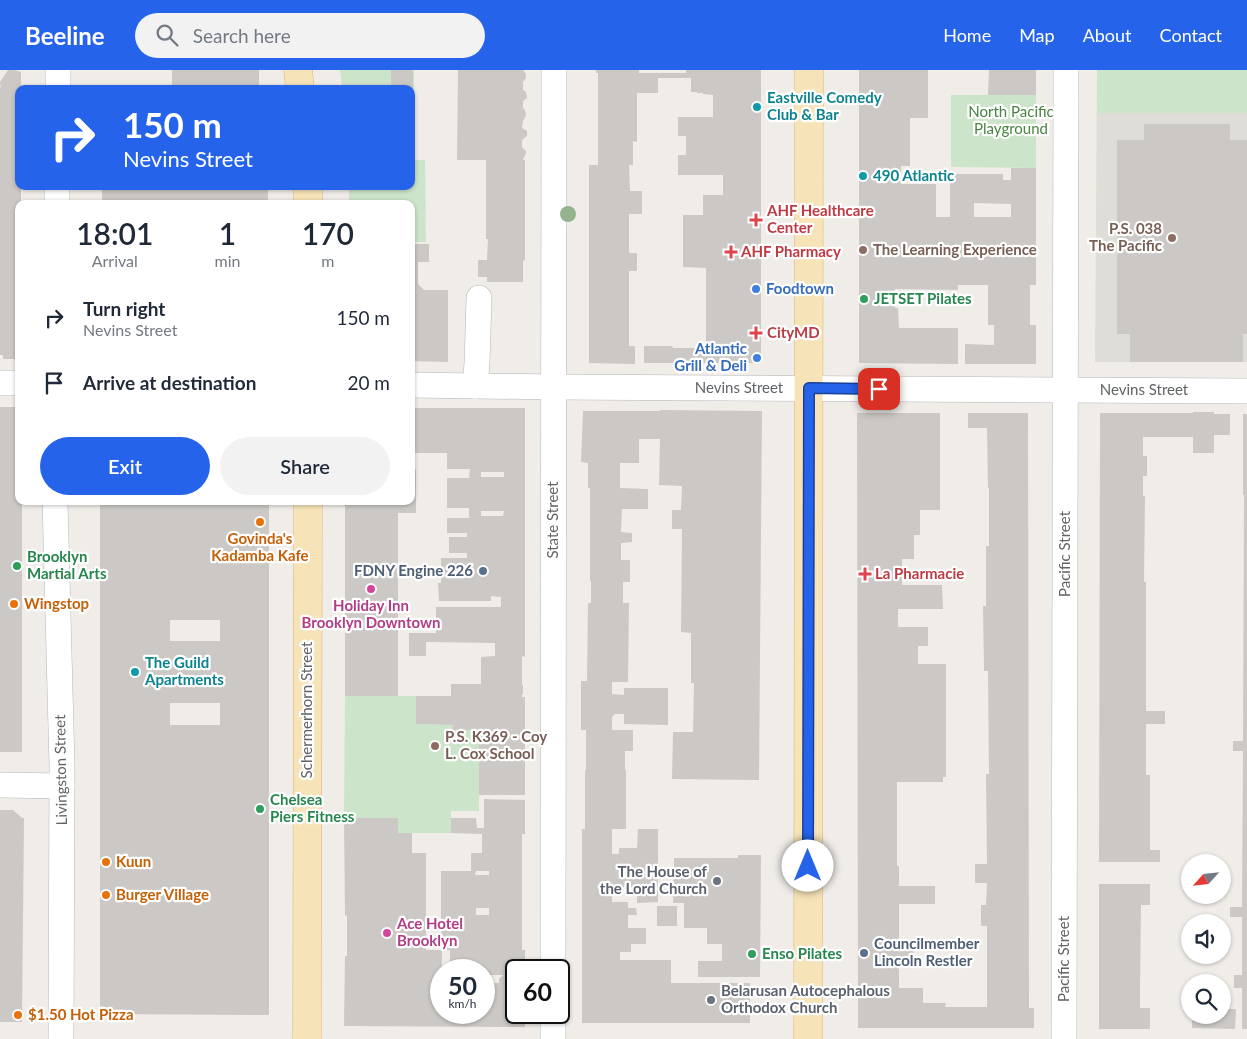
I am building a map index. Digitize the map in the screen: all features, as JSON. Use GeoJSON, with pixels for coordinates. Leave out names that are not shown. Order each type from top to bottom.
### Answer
{"type":"FeatureCollection","features":[{"type":"Feature","properties":{"kind":"main road"},"geometry":{"type":"LineString","coordinates":[[298,70],[300,85]]}},
{"type":"Feature","properties":{"kind":"main road"},"geometry":{"type":"LineString","coordinates":[[808,1039],[809,70]]}},
{"type":"Feature","properties":{"kind":"main road","name":"Schermerhorn Street"},"geometry":{"type":"LineString","coordinates":[[307,1039],[308,505]]}},
{"type":"Feature","properties":{"kind":"street"},"geometry":{"type":"LineString","coordinates":[[58,70],[58,85]]}},
{"type":"Feature","properties":{"kind":"street","name":"State Street"},"geometry":{"type":"LineString","coordinates":[[553,959],[554,70]]}},
{"type":"Feature","properties":{"kind":"street","name":"Pacific Street"},"geometry":{"type":"LineString","coordinates":[[1064,1039],[1066,70]]}},
{"type":"Feature","properties":{"kind":"street"},"geometry":{"type":"LineString","coordinates":[[475,386],[479,298]]}},
{"type":"Feature","properties":{"kind":"street"},"geometry":{"type":"LineString","coordinates":[[0,382],[15,383]]}},
{"type":"Feature","properties":{"kind":"street","name":"Nevins Street"},"geometry":{"type":"LineString","coordinates":[[415,385],[1247,391]]}},
{"type":"Feature","properties":{"kind":"street","name":"Livingston Street"},"geometry":{"type":"LineString","coordinates":[[55,505],[62,786],[61,1039]]}},
{"type":"Feature","properties":{"kind":"street"},"geometry":{"type":"LineString","coordinates":[[0,785],[62,786]]}},
{"type":"Feature","properties":{"kind":"street"},"geometry":{"type":"LineString","coordinates":[[553,1024],[553,1039]]}},
{"type":"Feature","properties":{"kind":"shaded area","name":"P.S. 038 The Pacific"},"geometry":{"type":"Polygon","coordinates":[[[1097,70],[1247,70],[1247,362],[1095,362],[1097,70]]]}},
{"type":"Feature","properties":{"kind":"green space"},"geometry":{"type":"Polygon","coordinates":[[[340,70],[414,70],[414,85],[342,85],[340,70]]]}},
{"type":"Feature","properties":{"kind":"green space"},"geometry":{"type":"Polygon","coordinates":[[[1097,70],[1247,70],[1247,113],[1097,113],[1097,70]]]}},
{"type":"Feature","properties":{"kind":"green space","name":"North Pacific Playground"},"geometry":{"type":"Polygon","coordinates":[[[951,95],[1036,95],[1036,168],[951,167],[951,95]]]}},
{"type":"Feature","properties":{"kind":"green space"},"geometry":{"type":"Polygon","coordinates":[[[415,160],[425,160],[426,242],[415,242],[415,200],[349,200],[349,190],[415,190],[415,160]]]}},
{"type":"Feature","properties":{"kind":"green space","name":"P.S. K369 - Coy L. Cox School"},"geometry":{"type":"Polygon","coordinates":[[[345,696],[416,696],[416,724],[453,725],[453,730],[479,730],[479,811],[451,811],[451,833],[398,833],[344,818],[345,696]]]}},
{"type":"Feature","properties":{"kind":"building"},"geometry":{"type":"Polygon","coordinates":[[[8,70],[21,72],[21,85],[15,85],[15,190],[21,190],[21,200],[15,200],[15,359],[3,359],[3,355],[0,355],[0,82],[8,70]]]}},
{"type":"Feature","properties":{"kind":"building"},"geometry":{"type":"Polygon","coordinates":[[[172,70],[259,70],[259,85],[172,85],[172,70]]]}},
{"type":"Feature","properties":{"kind":"building"},"geometry":{"type":"Polygon","coordinates":[[[391,70],[413,70],[413,85],[391,85],[391,70]]]}},
{"type":"Feature","properties":{"kind":"building"},"geometry":{"type":"Polygon","coordinates":[[[458,70],[523,70],[526,74],[523,90],[526,92],[527,98],[523,101],[523,108],[526,115],[522,128],[527,131],[527,136],[522,140],[522,147],[526,151],[523,160],[525,160],[525,260],[523,261],[523,282],[487,282],[487,277],[478,277],[478,260],[487,260],[486,160],[457,160],[458,70]]]}},
{"type":"Feature","properties":{"kind":"building"},"geometry":{"type":"Polygon","coordinates":[[[596,70],[639,70],[639,73],[686,73],[686,70],[761,70],[761,363],[644,363],[644,346],[706,348],[706,268],[683,267],[683,215],[703,215],[703,195],[723,195],[723,175],[678,175],[678,155],[686,155],[686,136],[678,136],[678,117],[713,117],[713,95],[691,92],[691,78],[658,78],[658,93],[637,93],[637,142],[633,141],[633,165],[629,165],[630,191],[642,191],[642,214],[629,214],[629,253],[637,253],[637,271],[629,271],[629,346],[635,346],[635,364],[589,363],[589,165],[598,165],[598,73],[596,73],[596,70]]]}},
{"type":"Feature","properties":{"kind":"building"},"geometry":{"type":"Polygon","coordinates":[[[859,70],[928,70],[928,118],[910,118],[910,166],[901,166],[901,184],[936,184],[936,217],[950,217],[950,174],[1003,174],[1003,180],[1011,180],[1011,168],[1036,168],[1036,285],[1030,285],[1030,325],[1036,325],[1036,364],[965,364],[965,344],[994,345],[994,325],[988,325],[988,285],[958,285],[958,290],[895,289],[895,308],[898,308],[899,328],[958,328],[958,364],[859,363],[859,70]],[[974,203],[974,217],[1011,217],[1011,204],[974,203]]]}},
{"type":"Feature","properties":{"kind":"building"},"geometry":{"type":"Polygon","coordinates":[[[989,70],[1036,70],[1036,95],[988,95],[989,70]]]}},
{"type":"Feature","properties":{"kind":"building","name":"P.S. 038 The Pacific"},"geometry":{"type":"Polygon","coordinates":[[[1144,124],[1230,124],[1230,140],[1247,140],[1247,334],[1243,334],[1243,362],[1130,362],[1130,334],[1117,334],[1117,140],[1144,140],[1144,124]]]}},
{"type":"Feature","properties":{"kind":"building"},"geometry":{"type":"Polygon","coordinates":[[[102,190],[268,190],[268,200],[102,200],[102,190]]]}},
{"type":"Feature","properties":{"kind":"building"},"geometry":{"type":"Polygon","coordinates":[[[415,244],[429,244],[429,262],[418,262],[418,284],[424,290],[448,290],[448,362],[415,361],[415,244]]]}},
{"type":"Feature","properties":{"kind":"building"},"geometry":{"type":"Polygon","coordinates":[[[0,407],[15,407],[15,505],[22,505],[22,752],[0,752],[0,407]]]}},
{"type":"Feature","properties":{"kind":"building"},"geometry":{"type":"Polygon","coordinates":[[[415,408],[525,408],[525,657],[522,656],[522,697],[525,697],[525,795],[479,795],[479,730],[452,730],[453,725],[416,724],[416,696],[451,696],[451,684],[481,684],[481,657],[495,656],[495,643],[426,642],[426,656],[409,656],[409,633],[436,633],[436,607],[501,607],[501,597],[491,596],[491,601],[439,601],[438,583],[441,583],[441,558],[467,558],[467,553],[449,553],[449,537],[467,537],[467,533],[447,533],[447,518],[469,518],[469,508],[447,508],[447,478],[469,478],[470,469],[447,469],[447,453],[415,453],[415,408]],[[481,472],[481,477],[504,477],[504,472],[481,472]],[[481,511],[481,516],[503,516],[504,511],[481,511]]]}},
{"type":"Feature","properties":{"kind":"building"},"geometry":{"type":"Polygon","coordinates":[[[583,411],[762,411],[759,780],[672,779],[673,732],[693,732],[694,683],[691,683],[691,633],[681,632],[682,529],[672,529],[672,510],[681,510],[682,486],[659,485],[660,439],[639,439],[639,463],[620,463],[620,488],[648,489],[648,509],[622,509],[621,532],[632,533],[632,542],[621,543],[621,560],[630,560],[630,582],[623,582],[623,603],[629,603],[628,682],[612,682],[612,694],[624,695],[624,688],[668,688],[668,725],[624,724],[624,714],[615,714],[612,717],[612,730],[633,730],[633,751],[625,751],[626,829],[612,829],[612,854],[619,854],[619,848],[637,848],[638,829],[658,829],[658,902],[637,903],[637,887],[612,887],[612,902],[628,902],[628,908],[636,908],[637,915],[628,915],[628,928],[646,928],[646,944],[631,944],[631,952],[620,952],[620,960],[671,960],[671,983],[750,983],[750,1023],[582,1023],[582,829],[585,829],[586,730],[581,730],[581,681],[587,681],[588,603],[591,603],[590,488],[588,488],[588,463],[581,462],[583,411]]]}},
{"type":"Feature","properties":{"kind":"building"},"geometry":{"type":"Polygon","coordinates":[[[1193,412],[1230,414],[1230,435],[1214,435],[1214,453],[1193,453],[1193,437],[1143,437],[1143,456],[1147,456],[1147,476],[1143,476],[1143,496],[1145,496],[1146,711],[1165,711],[1165,724],[1146,724],[1146,775],[1150,775],[1150,850],[1160,850],[1160,862],[1099,862],[1100,413],[1193,412]]]}},
{"type":"Feature","properties":{"kind":"building"},"geometry":{"type":"Polygon","coordinates":[[[857,413],[940,413],[940,510],[920,510],[920,535],[914,535],[914,559],[902,559],[902,585],[942,585],[943,609],[898,609],[898,627],[928,627],[928,646],[918,646],[918,664],[946,664],[946,777],[943,777],[943,782],[897,782],[897,866],[899,866],[899,886],[935,886],[935,904],[899,904],[899,943],[914,943],[914,963],[899,963],[899,988],[923,988],[923,1003],[946,1003],[945,1007],[987,1007],[987,926],[981,926],[981,905],[986,905],[987,883],[975,883],[975,864],[987,864],[986,774],[989,774],[988,671],[984,671],[983,606],[986,606],[986,546],[989,546],[989,488],[987,428],[968,428],[968,413],[1028,413],[1029,1008],[1034,1008],[1034,1028],[858,1028],[857,413]]]}},
{"type":"Feature","properties":{"kind":"building"},"geometry":{"type":"Polygon","coordinates":[[[1243,414],[1247,414],[1247,1029],[1242,1029],[1242,988],[1234,988],[1234,975],[1242,975],[1242,917],[1231,917],[1230,914],[1230,907],[1242,907],[1243,751],[1233,751],[1233,741],[1243,741],[1243,414]]]}},
{"type":"Feature","properties":{"kind":"building"},"geometry":{"type":"Polygon","coordinates":[[[416,469],[416,513],[398,513],[398,696],[345,696],[345,505],[415,505],[416,469]]]}},
{"type":"Feature","properties":{"kind":"building"},"geometry":{"type":"Polygon","coordinates":[[[100,505],[269,505],[269,1015],[100,1014],[100,505]],[[170,620],[170,641],[220,641],[220,620],[170,620]],[[170,703],[170,725],[220,725],[220,703],[170,703]]]}},
{"type":"Feature","properties":{"kind":"building"},"geometry":{"type":"Polygon","coordinates":[[[484,799],[525,800],[525,834],[522,834],[522,950],[525,950],[525,959],[505,959],[505,1024],[525,1024],[525,1027],[344,1026],[347,915],[345,916],[344,818],[398,818],[398,833],[412,833],[412,853],[426,853],[426,950],[441,950],[441,871],[471,871],[471,853],[482,853],[482,834],[451,833],[451,818],[476,818],[477,828],[484,828],[484,799]],[[476,871],[475,875],[489,875],[489,871],[476,871]],[[476,908],[476,915],[489,915],[489,908],[476,908]]]}},
{"type":"Feature","properties":{"kind":"building"},"geometry":{"type":"Polygon","coordinates":[[[0,810],[13,810],[24,818],[22,1022],[0,1022],[0,810]]]}},
{"type":"Feature","properties":{"kind":"building"},"geometry":{"type":"Polygon","coordinates":[[[738,855],[761,855],[760,977],[698,977],[698,961],[722,961],[722,944],[707,944],[707,928],[684,928],[684,903],[673,903],[674,858],[738,858],[738,855]]]}},
{"type":"Feature","properties":{"kind":"building"},"geometry":{"type":"Polygon","coordinates":[[[1099,884],[1150,884],[1150,905],[1141,905],[1140,1008],[1150,1008],[1150,1029],[1099,1029],[1099,884]]]}},
{"type":"Feature","properties":{"kind":"building"},"geometry":{"type":"Polygon","coordinates":[[[657,906],[677,906],[677,926],[657,926],[657,906]]]}},
{"type":"Feature","properties":{"kind":"building"},"geometry":{"type":"Polygon","coordinates":[[[1231,1009],[1236,1009],[1235,1029],[1192,1028],[1192,1024],[1231,1024],[1231,1009]]]}},
{"type":"Feature","properties":{"kind":"place","name":"Eastville Comedy Club & Bar"},"geometry":{"type":"Point","coordinates":[757,107]}},
{"type":"Feature","properties":{"kind":"place","name":"490 Atlantic"},"geometry":{"type":"Point","coordinates":[863,176]}},
{"type":"Feature","properties":{"kind":"place","name":"AHF Healthcare Center"},"geometry":{"type":"Point","coordinates":[756,220]}},
{"type":"Feature","properties":{"kind":"place","name":"P.S. 038 The Pacific"},"geometry":{"type":"Point","coordinates":[1172,238]}},
{"type":"Feature","properties":{"kind":"place","name":"The Learning Experience"},"geometry":{"type":"Point","coordinates":[863,250]}},
{"type":"Feature","properties":{"kind":"place","name":"AHF Pharmacy"},"geometry":{"type":"Point","coordinates":[731,252]}},
{"type":"Feature","properties":{"kind":"place","name":"Foodtown"},"geometry":{"type":"Point","coordinates":[756,289]}},
{"type":"Feature","properties":{"kind":"place","name":"JETSET Pilates"},"geometry":{"type":"Point","coordinates":[864,299]}},
{"type":"Feature","properties":{"kind":"place","name":"CityMD"},"geometry":{"type":"Point","coordinates":[756,333]}},
{"type":"Feature","properties":{"kind":"place","name":"Atlantic Grill & Deli"},"geometry":{"type":"Point","coordinates":[757,358]}},
{"type":"Feature","properties":{"kind":"place","name":"Govinda's Kadamba Kafe"},"geometry":{"type":"Point","coordinates":[260,522]}},
{"type":"Feature","properties":{"kind":"place","name":"Brooklyn Martial Arts"},"geometry":{"type":"Point","coordinates":[17,566]}},
{"type":"Feature","properties":{"kind":"place","name":"FDNY Engine 226"},"geometry":{"type":"Point","coordinates":[483,571]}},
{"type":"Feature","properties":{"kind":"place","name":"La Pharmacie"},"geometry":{"type":"Point","coordinates":[865,574]}},
{"type":"Feature","properties":{"kind":"place","name":"Holiday Inn Brooklyn Downtown"},"geometry":{"type":"Point","coordinates":[371,589]}},
{"type":"Feature","properties":{"kind":"place","name":"Wingstop"},"geometry":{"type":"Point","coordinates":[14,604]}},
{"type":"Feature","properties":{"kind":"place","name":"The Guild Apartments"},"geometry":{"type":"Point","coordinates":[135,672]}},
{"type":"Feature","properties":{"kind":"place","name":"P.S. K369 - Coy L. Cox School"},"geometry":{"type":"Point","coordinates":[435,746]}},
{"type":"Feature","properties":{"kind":"place","name":"Chelsea Piers Fitness"},"geometry":{"type":"Point","coordinates":[260,809]}},
{"type":"Feature","properties":{"kind":"place","name":"Kuun"},"geometry":{"type":"Point","coordinates":[106,862]}},
{"type":"Feature","properties":{"kind":"place","name":"The House of the Lord Church"},"geometry":{"type":"Point","coordinates":[717,881]}},
{"type":"Feature","properties":{"kind":"place","name":"Burger Village"},"geometry":{"type":"Point","coordinates":[106,895]}},
{"type":"Feature","properties":{"kind":"place","name":"Ace Hotel Brooklyn"},"geometry":{"type":"Point","coordinates":[387,933]}},
{"type":"Feature","properties":{"kind":"place","name":"Councilmember Lincoln Restler"},"geometry":{"type":"Point","coordinates":[864,953]}},
{"type":"Feature","properties":{"kind":"place","name":"Enso Pilates"},"geometry":{"type":"Point","coordinates":[752,954]}},
{"type":"Feature","properties":{"kind":"place","name":"Belarusan Autocephalous Orthodox Church"},"geometry":{"type":"Point","coordinates":[711,1000]}},
{"type":"Feature","properties":{"kind":"place","name":"$1.50 Hot Pizza"},"geometry":{"type":"Point","coordinates":[18,1015]}},
{"type":"Feature","properties":{"kind":"route"},"geometry":{"type":"LineString","coordinates":[[808,866],[809,388],[879,389]]}}]}
